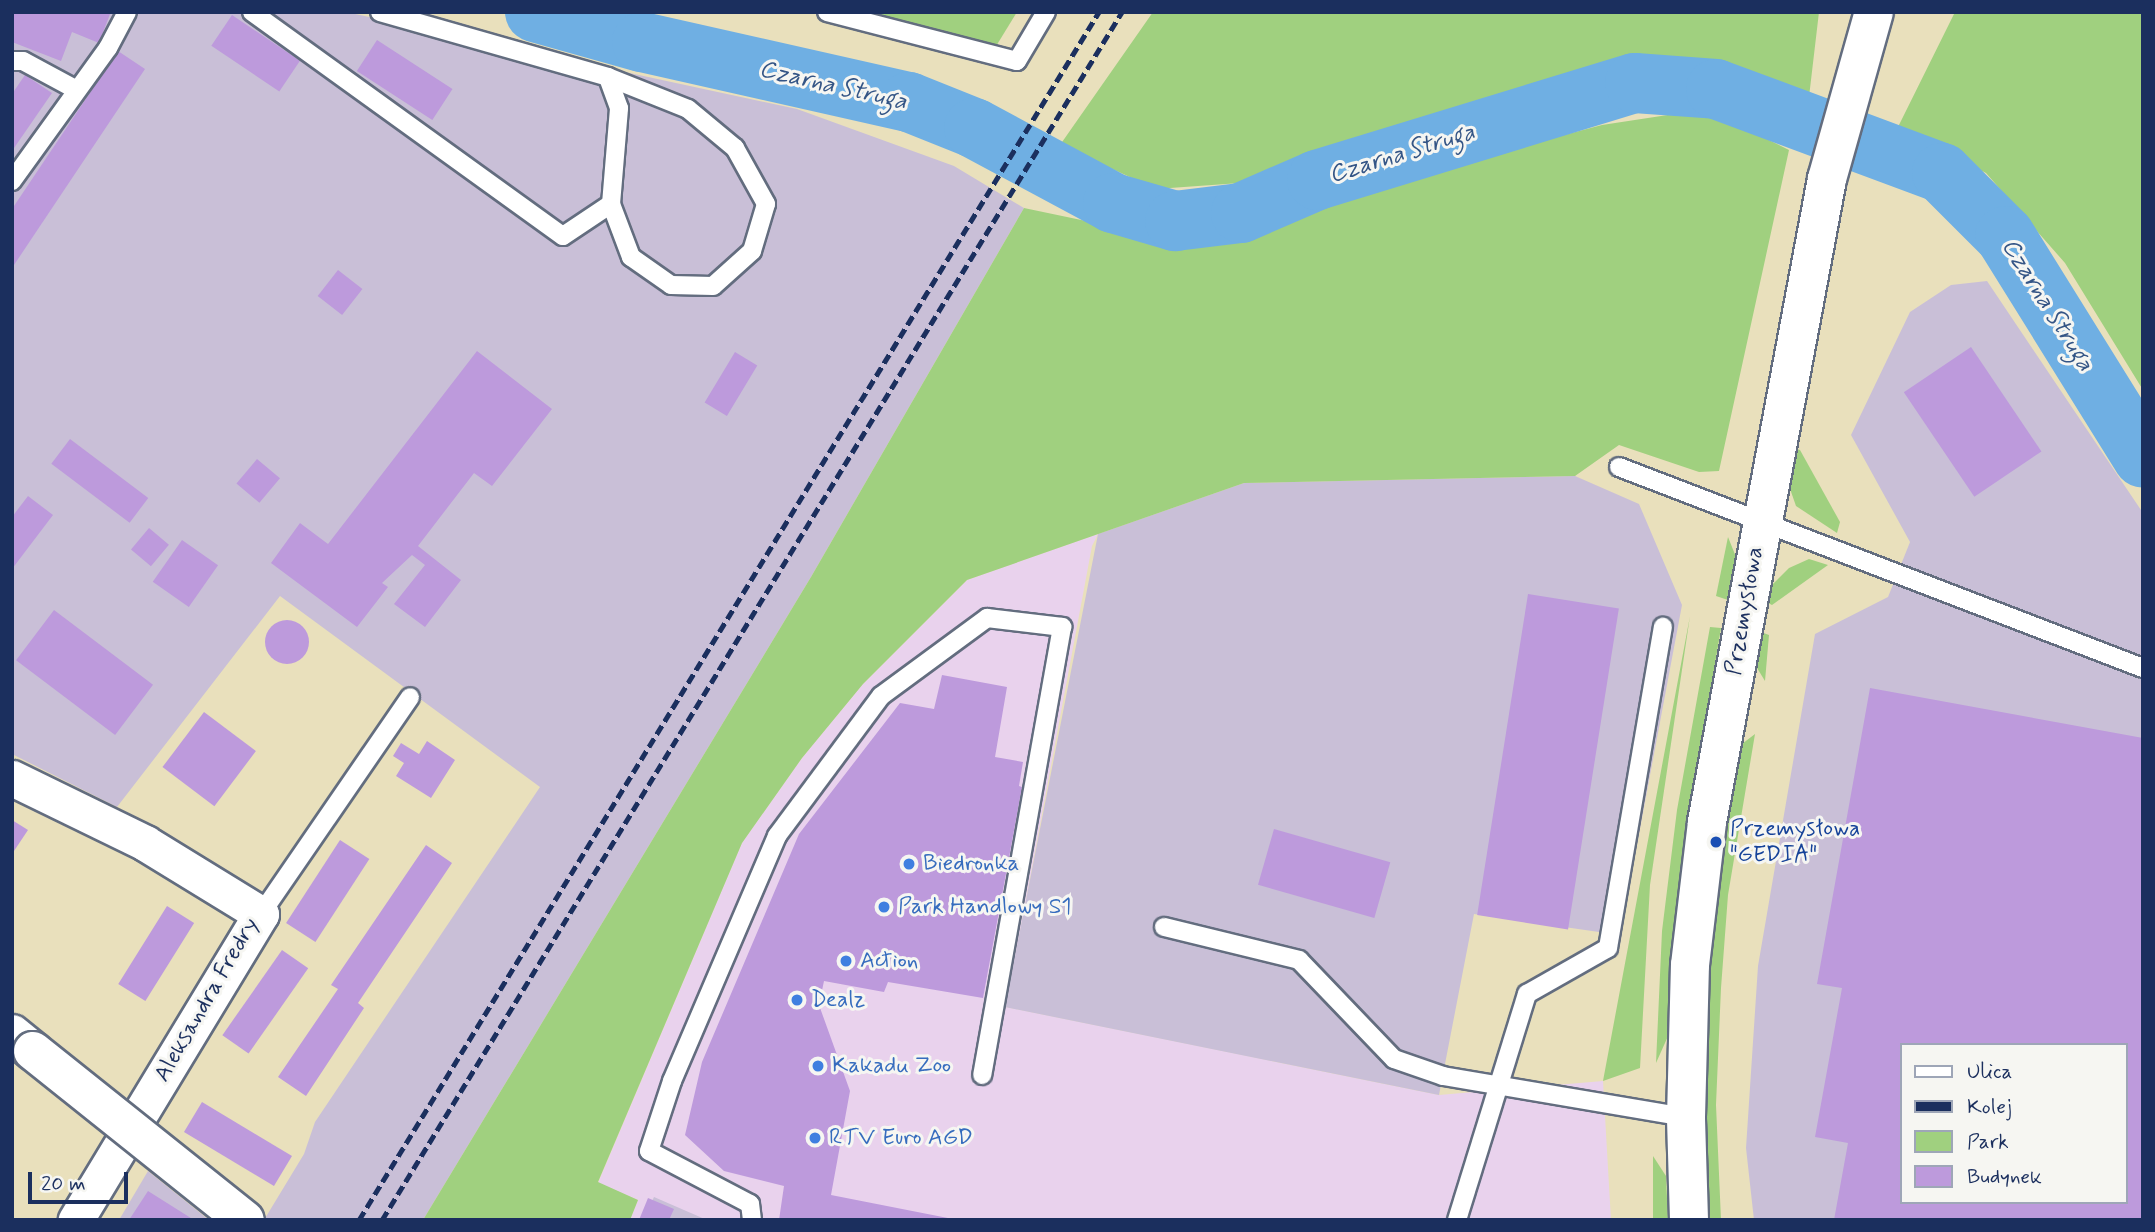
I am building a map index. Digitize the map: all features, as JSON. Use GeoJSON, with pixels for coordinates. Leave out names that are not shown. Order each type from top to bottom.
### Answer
{"type":"FeatureCollection","features":[{"type":"Feature","properties":{"kind":"street","name":"Przemysłowa"},"geometry":{"type":"LineString","coordinates":[[1689,1220],[1686,1117],[1690,965],[1699,882],[1762,520],[1827,179],[1874,12]]}},
{"type":"Feature","properties":{"kind":"street","name":"Aleksandra Fredry"},"geometry":{"type":"LineString","coordinates":[[12,778],[145,844],[261,914],[76,1220]]}},
{"type":"Feature","properties":{"kind":"street"},"geometry":{"type":"LineString","coordinates":[[23,1043],[245,1220]]}},
{"type":"Feature","properties":{"kind":"lane"},"geometry":{"type":"LineString","coordinates":[[12,181],[75,89],[108,48],[127,12]]}},
{"type":"Feature","properties":{"kind":"lane"},"geometry":{"type":"LineString","coordinates":[[252,12],[563,236],[611,204]]}},
{"type":"Feature","properties":{"kind":"lane"},"geometry":{"type":"LineString","coordinates":[[380,12],[608,77],[688,109],[735,148],[766,204],[752,251],[713,286],[671,285],[631,257],[611,204],[619,108],[608,77]]}},
{"type":"Feature","properties":{"kind":"lane"},"geometry":{"type":"LineString","coordinates":[[827,12],[1017,61],[1046,12]]}},
{"type":"Feature","properties":{"kind":"lane"},"geometry":{"type":"LineString","coordinates":[[12,61],[23,61],[75,89]]}},
{"type":"Feature","properties":{"kind":"lane"},"geometry":{"type":"LineString","coordinates":[[1619,467],[2143,668]]}},
{"type":"Feature","properties":{"kind":"lane"},"geometry":{"type":"LineString","coordinates":[[752,1220],[750,1204],[649,1151],[672,1081],[777,836],[881,696],[987,618],[1062,627],[982,1075]]}},
{"type":"Feature","properties":{"kind":"lane"},"geometry":{"type":"LineString","coordinates":[[1457,1220],[1527,994],[1608,948],[1663,627]]}},
{"type":"Feature","properties":{"kind":"lane"},"geometry":{"type":"LineString","coordinates":[[261,914],[410,697]]}},
{"type":"Feature","properties":{"kind":"lane"},"geometry":{"type":"LineString","coordinates":[[1164,927],[1299,960],[1394,1059],[1443,1076],[1686,1117]]}},
{"type":"Feature","properties":{"kind":"shaded area"},"geometry":{"type":"Polygon","coordinates":[[[12,12],[346,12],[797,109],[954,166],[1024,208],[811,577],[423,1220],[264,1220],[304,1154],[315,1122],[540,787],[280,596],[117,807],[12,754],[12,12]]]}},
{"type":"Feature","properties":{"kind":"shaded area"},"geometry":{"type":"Polygon","coordinates":[[[1987,281],[2143,513],[2143,1220],[1754,1220],[1746,1148],[1758,966],[1815,634],[1888,597],[1910,542],[1851,435],[1910,312],[1951,285],[1987,281]]]}},
{"type":"Feature","properties":{"kind":"shaded area"},"geometry":{"type":"Polygon","coordinates":[[[1575,476],[1639,504],[1682,605],[1620,935],[1474,914],[1439,1095],[1005,1007],[1098,534],[1244,483],[1575,476]]]}},
{"type":"Feature","properties":{"kind":"shaded area"},"geometry":{"type":"Polygon","coordinates":[[[1098,534],[1092,546],[1006,1007],[1439,1095],[1603,1081],[1611,1220],[630,1220],[638,1200],[598,1183],[742,843],[802,758],[863,684],[967,580],[1098,534]]]}},
{"type":"Feature","properties":{"kind":"shaded area"},"geometry":{"type":"Polygon","coordinates":[[[148,1171],[209,1220],[119,1220],[148,1171]]]}},
{"type":"Feature","properties":{"kind":"shaded area"},"geometry":{"type":"Polygon","coordinates":[[[654,1197],[707,1220],[643,1220],[654,1197]]]}},
{"type":"Feature","properties":{"kind":"green space"},"geometry":{"type":"Polygon","coordinates":[[[841,12],[1017,12],[990,56],[841,12]]]}},
{"type":"Feature","properties":{"kind":"green space"},"geometry":{"type":"Polygon","coordinates":[[[1153,12],[1819,12],[1809,97],[1688,61],[1599,68],[1254,182],[1156,189],[1060,145],[1153,12]]]}},
{"type":"Feature","properties":{"kind":"green space"},"geometry":{"type":"Polygon","coordinates":[[[1955,12],[2143,12],[2143,390],[2065,263],[1986,173],[1898,127],[1955,12]]]}},
{"type":"Feature","properties":{"kind":"green space"},"geometry":{"type":"Polygon","coordinates":[[[1707,109],[1789,150],[1719,471],[1699,472],[1619,445],[1575,476],[1244,483],[967,580],[863,684],[802,758],[742,843],[598,1182],[638,1200],[630,1220],[423,1220],[811,577],[1024,208],[1191,243],[1350,191],[1602,125],[1707,109]]]}},
{"type":"Feature","properties":{"kind":"green space"},"geometry":{"type":"Polygon","coordinates":[[[1793,448],[1800,450],[1840,522],[1837,533],[1796,506],[1789,486],[1793,448]]]}},
{"type":"Feature","properties":{"kind":"green space"},"geometry":{"type":"Polygon","coordinates":[[[1728,537],[1736,557],[1728,600],[1716,596],[1728,537]]]}},
{"type":"Feature","properties":{"kind":"green space"},"geometry":{"type":"Polygon","coordinates":[[[1809,559],[1828,565],[1772,605],[1766,602],[1772,585],[1789,568],[1809,559]]]}},
{"type":"Feature","properties":{"kind":"green space"},"geometry":{"type":"Polygon","coordinates":[[[1690,616],[1650,885],[1640,1068],[1603,1081],[1690,616]]]}},
{"type":"Feature","properties":{"kind":"green space"},"geometry":{"type":"Polygon","coordinates":[[[1710,627],[1721,628],[1682,861],[1669,1034],[1656,1063],[1662,931],[1677,810],[1710,627]]]}},
{"type":"Feature","properties":{"kind":"green space"},"geometry":{"type":"Polygon","coordinates":[[[1758,631],[1769,635],[1765,681],[1754,663],[1758,631]]]}},
{"type":"Feature","properties":{"kind":"green space"},"geometry":{"type":"Polygon","coordinates":[[[1755,734],[1728,895],[1721,988],[1716,1105],[1721,1220],[1707,1220],[1703,1051],[1713,914],[1738,747],[1755,734]]]}},
{"type":"Feature","properties":{"kind":"green space"},"geometry":{"type":"Polygon","coordinates":[[[1653,1156],[1666,1176],[1668,1220],[1653,1220],[1653,1156]]]}},
{"type":"Feature","properties":{"kind":"building"},"geometry":{"type":"Polygon","coordinates":[[[12,12],[110,14],[99,43],[72,32],[61,61],[12,42],[12,12]]]}},
{"type":"Feature","properties":{"kind":"building"},"geometry":{"type":"Polygon","coordinates":[[[232,15],[300,61],[279,92],[211,46],[232,15]]]}},
{"type":"Feature","properties":{"kind":"building"},"geometry":{"type":"Polygon","coordinates":[[[377,40],[452,89],[432,120],[357,71],[377,40]]]}},
{"type":"Feature","properties":{"kind":"building"},"geometry":{"type":"Polygon","coordinates":[[[118,51],[145,69],[12,268],[12,209],[118,51]]]}},
{"type":"Feature","properties":{"kind":"building"},"geometry":{"type":"Polygon","coordinates":[[[25,75],[52,93],[12,151],[12,94],[25,75]]]}},
{"type":"Feature","properties":{"kind":"building"},"geometry":{"type":"Polygon","coordinates":[[[338,270],[362,289],[342,315],[318,296],[338,270]]]}},
{"type":"Feature","properties":{"kind":"building"},"geometry":{"type":"Polygon","coordinates":[[[1971,347],[2041,451],[1974,497],[1904,392],[1971,347]]]}},
{"type":"Feature","properties":{"kind":"building"},"geometry":{"type":"Polygon","coordinates":[[[477,351],[552,409],[492,486],[474,473],[418,546],[461,580],[425,627],[394,604],[425,565],[412,555],[382,583],[388,587],[357,627],[271,563],[300,523],[328,544],[477,351]]]}},
{"type":"Feature","properties":{"kind":"building"},"geometry":{"type":"Polygon","coordinates":[[[735,352],[757,365],[727,416],[705,403],[735,352]]]}},
{"type":"Feature","properties":{"kind":"building"},"geometry":{"type":"Polygon","coordinates":[[[70,439],[148,498],[130,523],[51,464],[70,439]]]}},
{"type":"Feature","properties":{"kind":"building"},"geometry":{"type":"Polygon","coordinates":[[[257,459],[280,478],[259,503],[236,484],[257,459]]]}},
{"type":"Feature","properties":{"kind":"building"},"geometry":{"type":"Polygon","coordinates":[[[28,496],[53,515],[12,569],[12,517],[28,496]]]}},
{"type":"Feature","properties":{"kind":"building"},"geometry":{"type":"Polygon","coordinates":[[[149,528],[169,545],[151,566],[131,549],[149,528]]]}},
{"type":"Feature","properties":{"kind":"building"},"geometry":{"type":"Polygon","coordinates":[[[182,540],[218,565],[189,607],[153,582],[182,540]]]}},
{"type":"Feature","properties":{"kind":"building"},"geometry":{"type":"Polygon","coordinates":[[[1528,594],[1619,608],[1568,929],[1477,915],[1528,594]]]}},
{"type":"Feature","properties":{"kind":"building"},"geometry":{"type":"Polygon","coordinates":[[[54,610],[153,685],[115,735],[16,660],[54,610]]]}},
{"type":"Feature","properties":{"kind":"building"},"geometry":{"type":"Polygon","coordinates":[[[287,620],[303,626],[309,642],[303,658],[287,664],[271,658],[265,642],[271,626],[287,620]]]}},
{"type":"Feature","properties":{"kind":"building","name":"Park Handlowy S1"},"geometry":{"type":"Polygon","coordinates":[[[942,675],[1007,687],[995,757],[1023,762],[1019,786],[1022,787],[983,998],[888,982],[884,992],[824,981],[819,1005],[850,1091],[831,1195],[958,1220],[779,1220],[784,1186],[724,1171],[685,1135],[702,1062],[799,834],[900,703],[934,709],[942,675]]]}},
{"type":"Feature","properties":{"kind":"building"},"geometry":{"type":"Polygon","coordinates":[[[1870,688],[2143,738],[2143,1220],[1834,1220],[1848,1143],[1815,1137],[1842,988],[1817,984],[1870,688]]]}},
{"type":"Feature","properties":{"kind":"building"},"geometry":{"type":"Polygon","coordinates":[[[204,712],[256,751],[214,806],[162,767],[204,712]]]}},
{"type":"Feature","properties":{"kind":"building"},"geometry":{"type":"Polygon","coordinates":[[[427,741],[455,760],[431,798],[396,776],[404,763],[393,756],[401,743],[419,754],[427,741]]]}},
{"type":"Feature","properties":{"kind":"building"},"geometry":{"type":"Polygon","coordinates":[[[12,820],[28,830],[12,854],[12,820]]]}},
{"type":"Feature","properties":{"kind":"building"},"geometry":{"type":"Polygon","coordinates":[[[1274,829],[1390,862],[1374,918],[1258,885],[1274,829]]]}},
{"type":"Feature","properties":{"kind":"building"},"geometry":{"type":"Polygon","coordinates":[[[340,840],[369,859],[315,942],[286,923],[340,840]]]}},
{"type":"Feature","properties":{"kind":"building"},"geometry":{"type":"Polygon","coordinates":[[[426,845],[452,863],[358,1003],[364,1008],[306,1096],[278,1077],[338,989],[331,985],[426,845]]]}},
{"type":"Feature","properties":{"kind":"building"},"geometry":{"type":"Polygon","coordinates":[[[167,906],[194,923],[145,1001],[118,984],[167,906]]]}},
{"type":"Feature","properties":{"kind":"building"},"geometry":{"type":"Polygon","coordinates":[[[282,950],[308,968],[249,1054],[222,1035],[282,950]]]}},
{"type":"Feature","properties":{"kind":"building"},"geometry":{"type":"Polygon","coordinates":[[[202,1102],[292,1156],[274,1186],[184,1132],[202,1102]]]}},
{"type":"Feature","properties":{"kind":"building"},"geometry":{"type":"Polygon","coordinates":[[[148,1191],[194,1220],[129,1220],[148,1191]]]}},
{"type":"Feature","properties":{"kind":"building"},"geometry":{"type":"Polygon","coordinates":[[[648,1198],[674,1209],[669,1220],[639,1220],[648,1198]]]}},
{"type":"Feature","properties":{"kind":"waterway","name":"Czarna Struga"},"geometry":{"type":"LineString","coordinates":[[535,12],[642,42],[909,102],[974,128],[1113,203],[1175,221],[1241,213],[1317,180],[1635,83],[1716,89],[1942,173],[2005,236],[2143,458]]}},
{"type":"Feature","properties":{"kind":"railway"},"geometry":{"type":"LineString","coordinates":[[359,1220],[1099,12]]}},
{"type":"Feature","properties":{"kind":"railway"},"geometry":{"type":"LineString","coordinates":[[382,1220],[1122,12]]}},
{"type":"Feature","properties":{"kind":"place","name":"Przemysłowa \"GEDIA\""},"geometry":{"type":"Point","coordinates":[1716,842]}},
{"type":"Feature","properties":{"kind":"place","name":"Biedronka"},"geometry":{"type":"Point","coordinates":[909,864]}},
{"type":"Feature","properties":{"kind":"place","name":"Park Handlowy S1"},"geometry":{"type":"Point","coordinates":[884,907]}},
{"type":"Feature","properties":{"kind":"place","name":"Action"},"geometry":{"type":"Point","coordinates":[846,961]}},
{"type":"Feature","properties":{"kind":"place","name":"Dealz"},"geometry":{"type":"Point","coordinates":[797,1000]}},
{"type":"Feature","properties":{"kind":"place","name":"Kakadu Zoo"},"geometry":{"type":"Point","coordinates":[818,1066]}},
{"type":"Feature","properties":{"kind":"place","name":"RTV Euro AGD"},"geometry":{"type":"Point","coordinates":[815,1138]}}]}
